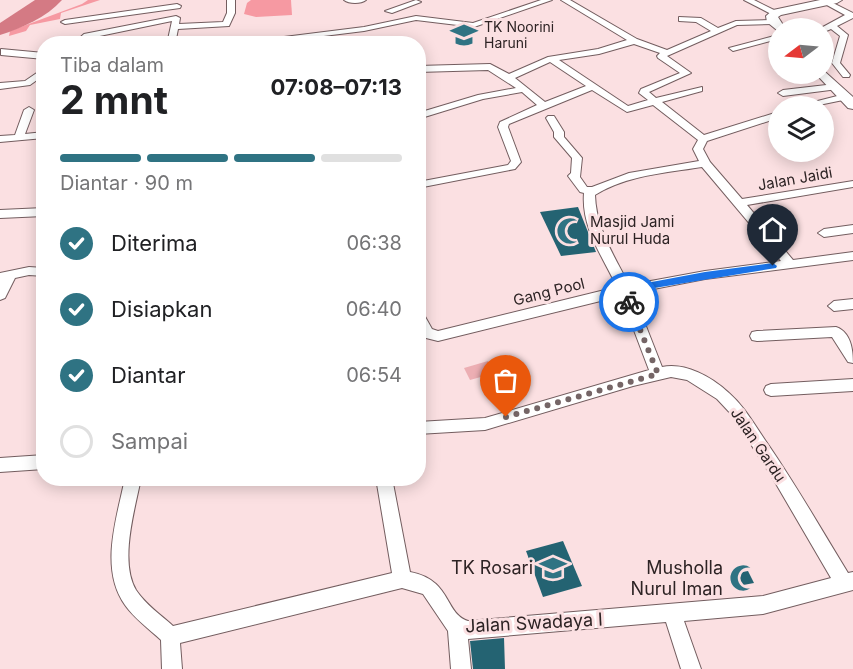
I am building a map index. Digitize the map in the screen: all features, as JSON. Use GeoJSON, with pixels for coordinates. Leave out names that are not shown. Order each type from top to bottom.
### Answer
{"type":"FeatureCollection","features":[{"type":"Feature","properties":{"kind":"street"},"geometry":{"type":"LineString","coordinates":[[87,36],[176,23],[226,24],[231,13],[231,0]]}},
{"type":"Feature","properties":{"kind":"street"},"geometry":{"type":"LineString","coordinates":[[348,0],[362,0]]}},
{"type":"Feature","properties":{"kind":"street"},"geometry":{"type":"LineString","coordinates":[[303,36],[364,29],[416,18],[437,18],[474,25],[532,2],[548,0]]}},
{"type":"Feature","properties":{"kind":"street"},"geometry":{"type":"LineString","coordinates":[[565,0],[634,41],[664,55],[687,73],[644,91],[645,95],[658,102],[704,139]]}},
{"type":"Feature","properties":{"kind":"street"},"geometry":{"type":"LineString","coordinates":[[748,0],[772,18]]}},
{"type":"Feature","properties":{"kind":"street"},"geometry":{"type":"LineString","coordinates":[[784,18],[832,1],[851,15],[834,25]]}},
{"type":"Feature","properties":{"kind":"street"},"geometry":{"type":"LineString","coordinates":[[390,11],[417,2]]}},
{"type":"Feature","properties":{"kind":"street"},"geometry":{"type":"LineString","coordinates":[[64,22],[177,3],[173,36]]}},
{"type":"Feature","properties":{"kind":"street"},"geometry":{"type":"LineString","coordinates":[[399,8],[416,18]]}},
{"type":"Feature","properties":{"kind":"street"},"geometry":{"type":"LineString","coordinates":[[682,20],[698,20],[717,32]]}},
{"type":"Feature","properties":{"kind":"street"},"geometry":{"type":"LineString","coordinates":[[664,55],[741,22],[768,21]]}},
{"type":"Feature","properties":{"kind":"street"},"geometry":{"type":"LineString","coordinates":[[834,30],[844,34],[836,63],[850,75]]}},
{"type":"Feature","properties":{"kind":"street"},"geometry":{"type":"LineString","coordinates":[[733,48],[768,39]]}},
{"type":"Feature","properties":{"kind":"street"},"geometry":{"type":"LineString","coordinates":[[508,77],[551,59],[599,51],[634,41]]}},
{"type":"Feature","properties":{"kind":"street"},"geometry":{"type":"LineString","coordinates":[[1,52],[36,55]]}},
{"type":"Feature","properties":{"kind":"street"},"geometry":{"type":"LineString","coordinates":[[551,59],[627,109],[699,89]]}},
{"type":"Feature","properties":{"kind":"street"},"geometry":{"type":"LineString","coordinates":[[426,69],[490,67],[508,77],[544,106]]}},
{"type":"Feature","properties":{"kind":"street"},"geometry":{"type":"LineString","coordinates":[[834,75],[850,75]]}},
{"type":"Feature","properties":{"kind":"street"},"geometry":{"type":"LineString","coordinates":[[0,86],[27,83],[36,77]]}},
{"type":"Feature","properties":{"kind":"street"},"geometry":{"type":"LineString","coordinates":[[832,84],[849,101]]}},
{"type":"Feature","properties":{"kind":"street"},"geometry":{"type":"LineString","coordinates":[[426,183],[511,167],[516,162],[502,125],[593,86]]}},
{"type":"Feature","properties":{"kind":"street"},"geometry":{"type":"LineString","coordinates":[[783,93],[835,87]]}},
{"type":"Feature","properties":{"kind":"street"},"geometry":{"type":"LineString","coordinates":[[426,114],[481,97],[523,89]]}},
{"type":"Feature","properties":{"kind":"street"},"geometry":{"type":"LineString","coordinates":[[834,103],[849,101]]}},
{"type":"Feature","properties":{"kind":"street"},"geometry":{"type":"LineString","coordinates":[[19,137],[29,110]]}},
{"type":"Feature","properties":{"kind":"street"},"geometry":{"type":"LineString","coordinates":[[551,118],[559,132],[559,137],[577,158],[576,176],[573,176],[584,190],[593,191]]}},
{"type":"Feature","properties":{"kind":"street"},"geometry":{"type":"LineString","coordinates":[[768,118],[704,139],[698,149],[705,164],[790,264]]}},
{"type":"Feature","properties":{"kind":"street"},"geometry":{"type":"LineString","coordinates":[[0,139],[36,136]]}},
{"type":"Feature","properties":{"kind":"street"},"geometry":{"type":"LineString","coordinates":[[658,374],[625,290],[605,253],[588,210],[589,194],[627,177],[705,164]]}},
{"type":"Feature","properties":{"kind":"street","name":"Jalan Jaidi"},"geometry":{"type":"LineString","coordinates":[[741,204],[853,184]]}},
{"type":"Feature","properties":{"kind":"street"},"geometry":{"type":"LineString","coordinates":[[0,214],[36,212]]}},
{"type":"Feature","properties":{"kind":"street"},"geometry":{"type":"LineString","coordinates":[[824,233],[853,229]]}},
{"type":"Feature","properties":{"kind":"street","name":"Gang Pool"},"geometry":{"type":"LineString","coordinates":[[426,331],[432,335],[473,328],[625,290],[705,275],[853,256]]}},
{"type":"Feature","properties":{"kind":"street"},"geometry":{"type":"LineString","coordinates":[[0,295],[5,275],[36,273]]}},
{"type":"Feature","properties":{"kind":"street"},"geometry":{"type":"LineString","coordinates":[[834,306],[853,304]]}},
{"type":"Feature","properties":{"kind":"street"},"geometry":{"type":"LineString","coordinates":[[758,336],[836,332],[853,358]]}},
{"type":"Feature","properties":{"kind":"street","name":"Jalan Gardu"},"geometry":{"type":"LineString","coordinates":[[426,428],[485,424],[658,374],[671,371],[691,375],[706,382],[730,403],[752,432],[849,583]]}},
{"type":"Feature","properties":{"kind":"street"},"geometry":{"type":"LineString","coordinates":[[771,390],[853,385]]}},
{"type":"Feature","properties":{"kind":"street"},"geometry":{"type":"LineString","coordinates":[[0,465],[36,463]]}},
{"type":"Feature","properties":{"kind":"street"},"geometry":{"type":"LineString","coordinates":[[132,486],[121,548],[122,575],[128,595],[171,636],[172,669]]}},
{"type":"Feature","properties":{"kind":"street"},"geometry":{"type":"LineString","coordinates":[[171,636],[402,579],[385,486]]}},
{"type":"Feature","properties":{"kind":"street","name":"Jalan Swadaya I"},"geometry":{"type":"LineString","coordinates":[[402,579],[416,580],[428,585],[444,607],[450,622],[457,628],[468,630],[763,605],[849,583]]}},
{"type":"Feature","properties":{"kind":"street"},"geometry":{"type":"LineString","coordinates":[[672,614],[691,669]]}},
{"type":"Feature","properties":{"kind":"street"},"geometry":{"type":"LineString","coordinates":[[457,628],[457,667]]}},
{"type":"Feature","properties":{"kind":"shaded area"},"geometry":{"type":"Polygon","coordinates":[[[35,0],[62,0],[49,12],[34,21],[0,35],[0,23],[35,0]]]}},
{"type":"Feature","properties":{"kind":"shaded area"},"geometry":{"type":"Polygon","coordinates":[[[88,0],[100,0],[61,13],[60,19],[30,25],[26,31],[9,36],[10,31],[88,0]]]}},
{"type":"Feature","properties":{"kind":"shaded area"},"geometry":{"type":"Polygon","coordinates":[[[251,0],[291,0],[292,15],[256,17],[244,14],[247,3],[251,0]]]}},
{"type":"Feature","properties":{"kind":"shaded area"},"geometry":{"type":"Polygon","coordinates":[[[488,361],[495,373],[470,380],[464,368],[488,361]]]}},
{"type":"Feature","properties":{"kind":"building","name":"Masjid Jami Nurul Huda"},"geometry":{"type":"Polygon","coordinates":[[[578,207],[596,252],[561,256],[540,212],[578,207]]]}},
{"type":"Feature","properties":{"kind":"building","name":"TK Rosari"},"geometry":{"type":"Polygon","coordinates":[[[563,541],[582,586],[543,597],[526,551],[563,541]]]}},
{"type":"Feature","properties":{"kind":"building","name":"Musholla Nurul Iman"},"geometry":{"type":"Polygon","coordinates":[[[748,571],[754,583],[738,586],[732,574],[748,571]]]}},
{"type":"Feature","properties":{"kind":"building"},"geometry":{"type":"Polygon","coordinates":[[[504,638],[505,669],[473,669],[470,641],[504,638]]]}},
{"type":"Feature","properties":{"kind":"way so far"},"geometry":{"type":"LineString","coordinates":[[506,417],[658,374],[629,302]]}},
{"type":"Feature","properties":{"kind":"place","name":"TK Noorini Haruni"},"geometry":{"type":"Point","coordinates":[464,35]}},
{"type":"Feature","properties":{"kind":"place","name":"Masjid Jami Nurul Huda"},"geometry":{"type":"Point","coordinates":[570,231]}},
{"type":"Feature","properties":{"kind":"place","name":"TK Rosari"},"geometry":{"type":"Point","coordinates":[553,568]}},
{"type":"Feature","properties":{"kind":"place","name":"Musholla Nurul Iman"},"geometry":{"type":"Point","coordinates":[743,578]}},
{"type":"Feature","properties":{"kind":"route"},"geometry":{"type":"LineString","coordinates":[[629,302],[625,290],[705,275],[773,266]]}}]}
